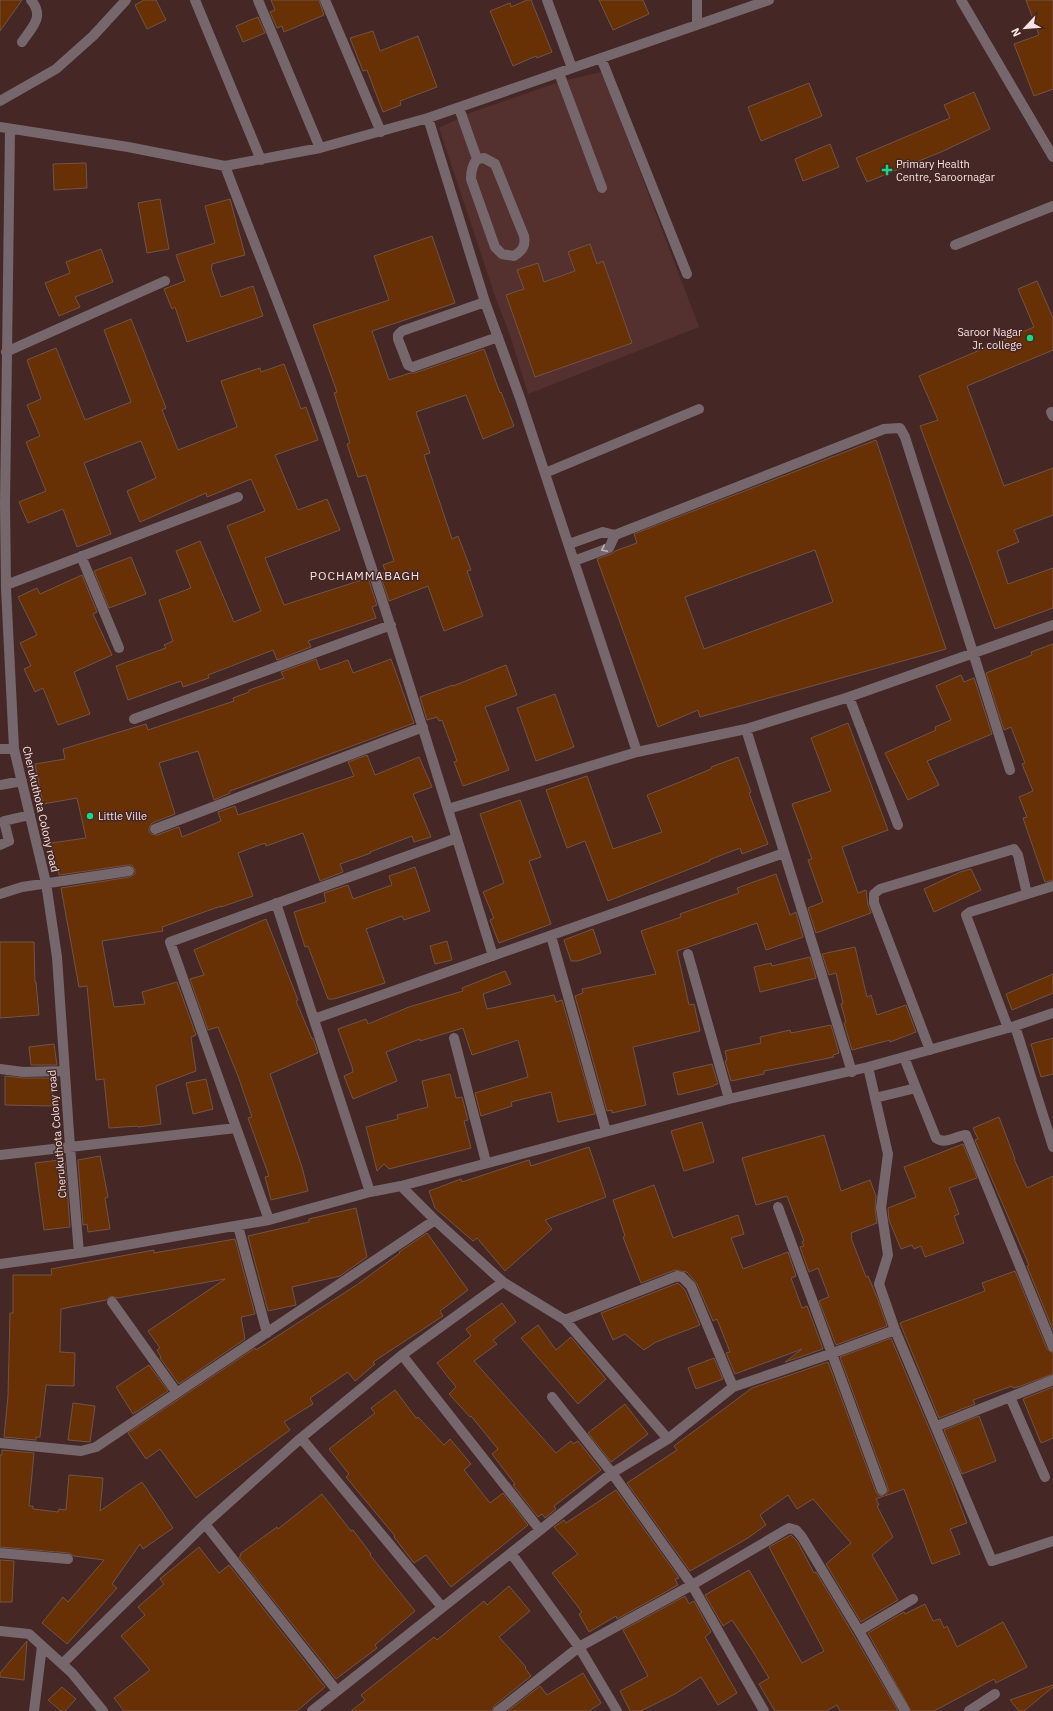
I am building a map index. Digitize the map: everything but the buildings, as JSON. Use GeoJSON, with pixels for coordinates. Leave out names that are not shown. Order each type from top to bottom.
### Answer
{"type":"FeatureCollection","features":[{"type":"Feature","properties":{"kind":"street"},"geometry":{"type":"LineString","coordinates":[[22,42],[38,20],[37,11],[31,0]]}},
{"type":"Feature","properties":{"kind":"street"},"geometry":{"type":"LineString","coordinates":[[0,101],[56,69],[93,36],[126,0]]}},
{"type":"Feature","properties":{"kind":"street"},"geometry":{"type":"LineString","coordinates":[[195,0],[261,160]]}},
{"type":"Feature","properties":{"kind":"street"},"geometry":{"type":"LineString","coordinates":[[258,0],[320,148]]}},
{"type":"Feature","properties":{"kind":"street"},"geometry":{"type":"LineString","coordinates":[[325,0],[381,132]]}},
{"type":"Feature","properties":{"kind":"street"},"geometry":{"type":"LineString","coordinates":[[547,0],[572,68]]}},
{"type":"Feature","properties":{"kind":"street"},"geometry":{"type":"LineString","coordinates":[[697,0],[697,25]]}},
{"type":"Feature","properties":{"kind":"street"},"geometry":{"type":"LineString","coordinates":[[5,128],[128,147],[224,166],[261,160],[320,148],[428,118],[769,0]]}},
{"type":"Feature","properties":{"kind":"street"},"geometry":{"type":"LineString","coordinates":[[961,0],[1053,157]]}},
{"type":"Feature","properties":{"kind":"street"},"geometry":{"type":"LineString","coordinates":[[602,58],[686,274]]}},
{"type":"Feature","properties":{"kind":"street"},"geometry":{"type":"LineString","coordinates":[[559,73],[602,188]]}},
{"type":"Feature","properties":{"kind":"street"},"geometry":{"type":"LineString","coordinates":[[459,108],[477,159]]}},
{"type":"Feature","properties":{"kind":"street"},"geometry":{"type":"LineString","coordinates":[[428,118],[485,302],[569,544],[637,752]]}},
{"type":"Feature","properties":{"kind":"street","name":"Cherukuthota Colony road"},"geometry":{"type":"LineString","coordinates":[[5,128],[6,352],[4,587],[14,749],[46,882],[57,958],[64,1071],[79,1253]]}},
{"type":"Feature","properties":{"kind":"street"},"geometry":{"type":"LineString","coordinates":[[484,158],[495,164],[524,236],[526,242],[524,248],[514,256],[502,254],[495,247],[471,179],[473,164],[477,159],[484,158]]}},
{"type":"Feature","properties":{"kind":"street"},"geometry":{"type":"LineString","coordinates":[[224,166],[321,419],[391,625],[493,956]]}},
{"type":"Feature","properties":{"kind":"street"},"geometry":{"type":"LineString","coordinates":[[955,245],[1053,206]]}},
{"type":"Feature","properties":{"kind":"street"},"geometry":{"type":"LineString","coordinates":[[6,352],[165,281]]}},
{"type":"Feature","properties":{"kind":"street"},"geometry":{"type":"LineString","coordinates":[[485,302],[402,331],[398,335],[398,339],[406,361],[408,365],[413,367],[498,337]]}},
{"type":"Feature","properties":{"kind":"street"},"geometry":{"type":"LineString","coordinates":[[545,473],[699,409]]}},
{"type":"Feature","properties":{"kind":"street"},"geometry":{"type":"LineString","coordinates":[[569,544],[603,532],[615,535],[884,429],[900,428],[905,438],[1010,770]]}},
{"type":"Feature","properties":{"kind":"street"},"geometry":{"type":"LineString","coordinates":[[4,587],[81,556],[238,497]]}},
{"type":"Feature","properties":{"kind":"street"},"geometry":{"type":"LineString","coordinates":[[574,561],[609,548],[615,535]]}},
{"type":"Feature","properties":{"kind":"street"},"geometry":{"type":"LineString","coordinates":[[81,556],[119,648]]}},
{"type":"Feature","properties":{"kind":"street"},"geometry":{"type":"LineString","coordinates":[[134,719],[391,625]]}},
{"type":"Feature","properties":{"kind":"street"},"geometry":{"type":"LineString","coordinates":[[448,809],[637,752],[746,728],[849,697],[1053,625]]}},
{"type":"Feature","properties":{"kind":"street"},"geometry":{"type":"LineString","coordinates":[[849,697],[898,825]]}},
{"type":"Feature","properties":{"kind":"street"},"geometry":{"type":"LineString","coordinates":[[155,829],[423,727]]}},
{"type":"Feature","properties":{"kind":"street"},"geometry":{"type":"LineString","coordinates":[[746,728],[852,1072]]}},
{"type":"Feature","properties":{"kind":"street"},"geometry":{"type":"LineString","coordinates":[[0,749],[14,749]]}},
{"type":"Feature","properties":{"kind":"street"},"geometry":{"type":"LineString","coordinates":[[0,785],[22,781]]}},
{"type":"Feature","properties":{"kind":"street"},"geometry":{"type":"LineString","coordinates":[[0,845],[9,841],[4,821],[30,815]]}},
{"type":"Feature","properties":{"kind":"street"},"geometry":{"type":"LineString","coordinates":[[268,1220],[170,942],[457,838]]}},
{"type":"Feature","properties":{"kind":"street"},"geometry":{"type":"LineString","coordinates":[[930,1050],[874,903],[874,894],[880,889],[1014,849],[1018,855],[1027,894]]}},
{"type":"Feature","properties":{"kind":"street"},"geometry":{"type":"LineString","coordinates":[[314,1019],[784,853]]}},
{"type":"Feature","properties":{"kind":"street"},"geometry":{"type":"LineString","coordinates":[[0,894],[22,887],[46,882],[129,871]]}},
{"type":"Feature","properties":{"kind":"street"},"geometry":{"type":"LineString","coordinates":[[1053,886],[970,912],[966,915],[1011,1027],[1053,1147]]}},
{"type":"Feature","properties":{"kind":"street"},"geometry":{"type":"LineString","coordinates":[[276,903],[370,1192]]}},
{"type":"Feature","properties":{"kind":"street"},"geometry":{"type":"LineString","coordinates":[[551,936],[606,1130]]}},
{"type":"Feature","properties":{"kind":"street"},"geometry":{"type":"LineString","coordinates":[[688,954],[729,1099]]}},
{"type":"Feature","properties":{"kind":"street"},"geometry":{"type":"LineString","coordinates":[[0,1264],[79,1253],[268,1220],[370,1192],[401,1186],[606,1130],[729,1099],[868,1068],[1011,1027],[1053,1013]]}},
{"type":"Feature","properties":{"kind":"street"},"geometry":{"type":"LineString","coordinates":[[454,1038],[486,1162]]}},
{"type":"Feature","properties":{"kind":"street"},"geometry":{"type":"LineString","coordinates":[[904,1057],[936,1138],[945,1142],[966,1135],[970,1142],[1053,1347]]}},
{"type":"Feature","properties":{"kind":"street"},"geometry":{"type":"LineString","coordinates":[[868,1068],[888,1154],[881,1208],[888,1255],[879,1284],[896,1330],[992,1561],[1053,1541]]}},
{"type":"Feature","properties":{"kind":"street"},"geometry":{"type":"LineString","coordinates":[[0,1069],[23,1072],[64,1071]]}},
{"type":"Feature","properties":{"kind":"street"},"geometry":{"type":"LineString","coordinates":[[875,1098],[916,1088]]}},
{"type":"Feature","properties":{"kind":"street"},"geometry":{"type":"LineString","coordinates":[[0,1155],[236,1128]]}},
{"type":"Feature","properties":{"kind":"street"},"geometry":{"type":"LineString","coordinates":[[401,1186],[435,1220],[503,1282],[565,1320],[668,1439]]}},
{"type":"Feature","properties":{"kind":"street"},"geometry":{"type":"LineString","coordinates":[[778,1207],[833,1353],[882,1490]]}},
{"type":"Feature","properties":{"kind":"street"},"geometry":{"type":"LineString","coordinates":[[0,1443],[81,1451],[96,1447],[435,1220]]}},
{"type":"Feature","properties":{"kind":"street"},"geometry":{"type":"LineString","coordinates":[[238,1226],[266,1333]]}},
{"type":"Feature","properties":{"kind":"street"},"geometry":{"type":"LineString","coordinates":[[565,1320],[677,1276],[682,1277],[691,1286],[733,1387]]}},
{"type":"Feature","properties":{"kind":"street"},"geometry":{"type":"LineString","coordinates":[[62,1664],[205,1524],[301,1438],[402,1355],[503,1282]]}},
{"type":"Feature","properties":{"kind":"street"},"geometry":{"type":"LineString","coordinates":[[112,1302],[177,1393]]}},
{"type":"Feature","properties":{"kind":"street"},"geometry":{"type":"LineString","coordinates":[[312,1711],[612,1473],[668,1439],[733,1387],[896,1330]]}},
{"type":"Feature","properties":{"kind":"street"},"geometry":{"type":"LineString","coordinates":[[402,1355],[540,1530]]}},
{"type":"Feature","properties":{"kind":"street"},"geometry":{"type":"LineString","coordinates":[[937,1426],[1053,1380]]}},
{"type":"Feature","properties":{"kind":"street"},"geometry":{"type":"LineString","coordinates":[[552,1397],[612,1473],[692,1585],[764,1711]]}},
{"type":"Feature","properties":{"kind":"street"},"geometry":{"type":"LineString","coordinates":[[1010,1397],[1045,1477]]}},
{"type":"Feature","properties":{"kind":"street"},"geometry":{"type":"LineString","coordinates":[[301,1438],[442,1607]]}},
{"type":"Feature","properties":{"kind":"street"},"geometry":{"type":"LineString","coordinates":[[205,1524],[337,1691]]}},
{"type":"Feature","properties":{"kind":"street"},"geometry":{"type":"LineString","coordinates":[[498,1711],[580,1647],[692,1585],[789,1528],[796,1530],[802,1537],[905,1711]]}},
{"type":"Feature","properties":{"kind":"street"},"geometry":{"type":"LineString","coordinates":[[0,1553],[68,1559]]}},
{"type":"Feature","properties":{"kind":"street"},"geometry":{"type":"LineString","coordinates":[[511,1553],[580,1647],[616,1711]]}},
{"type":"Feature","properties":{"kind":"street"},"geometry":{"type":"LineString","coordinates":[[859,1631],[913,1599]]}},
{"type":"Feature","properties":{"kind":"street"},"geometry":{"type":"LineString","coordinates":[[0,1631],[29,1634],[72,1673],[103,1711]]}},
{"type":"Feature","properties":{"kind":"street"},"geometry":{"type":"LineString","coordinates":[[34,1711],[42,1646]]}},
{"type":"Feature","properties":{"kind":"street"},"geometry":{"type":"LineString","coordinates":[[969,1711],[995,1694]]}},
{"type":"Feature","properties":{"kind":"shaded area"},"geometry":{"type":"Polygon","coordinates":[[[602,72],[699,327],[528,394],[510,335],[496,299],[439,128],[470,113],[562,81],[602,72]]]}},
{"type":"Feature","properties":{"kind":"place","name":"Primary Health Centre, Saroornagar"},"geometry":{"type":"Point","coordinates":[887,170]}},
{"type":"Feature","properties":{"kind":"place","name":"Saroor Nagar Jr. college"},"geometry":{"type":"Point","coordinates":[1030,338]}},
{"type":"Feature","properties":{"kind":"place","name":"Little Ville"},"geometry":{"type":"Point","coordinates":[90,816]}},
{"type":"Feature","properties":{"kind":"district","name":"POCHAMMABAGH"},"geometry":{"type":"Point","coordinates":[365,575]}}]}
